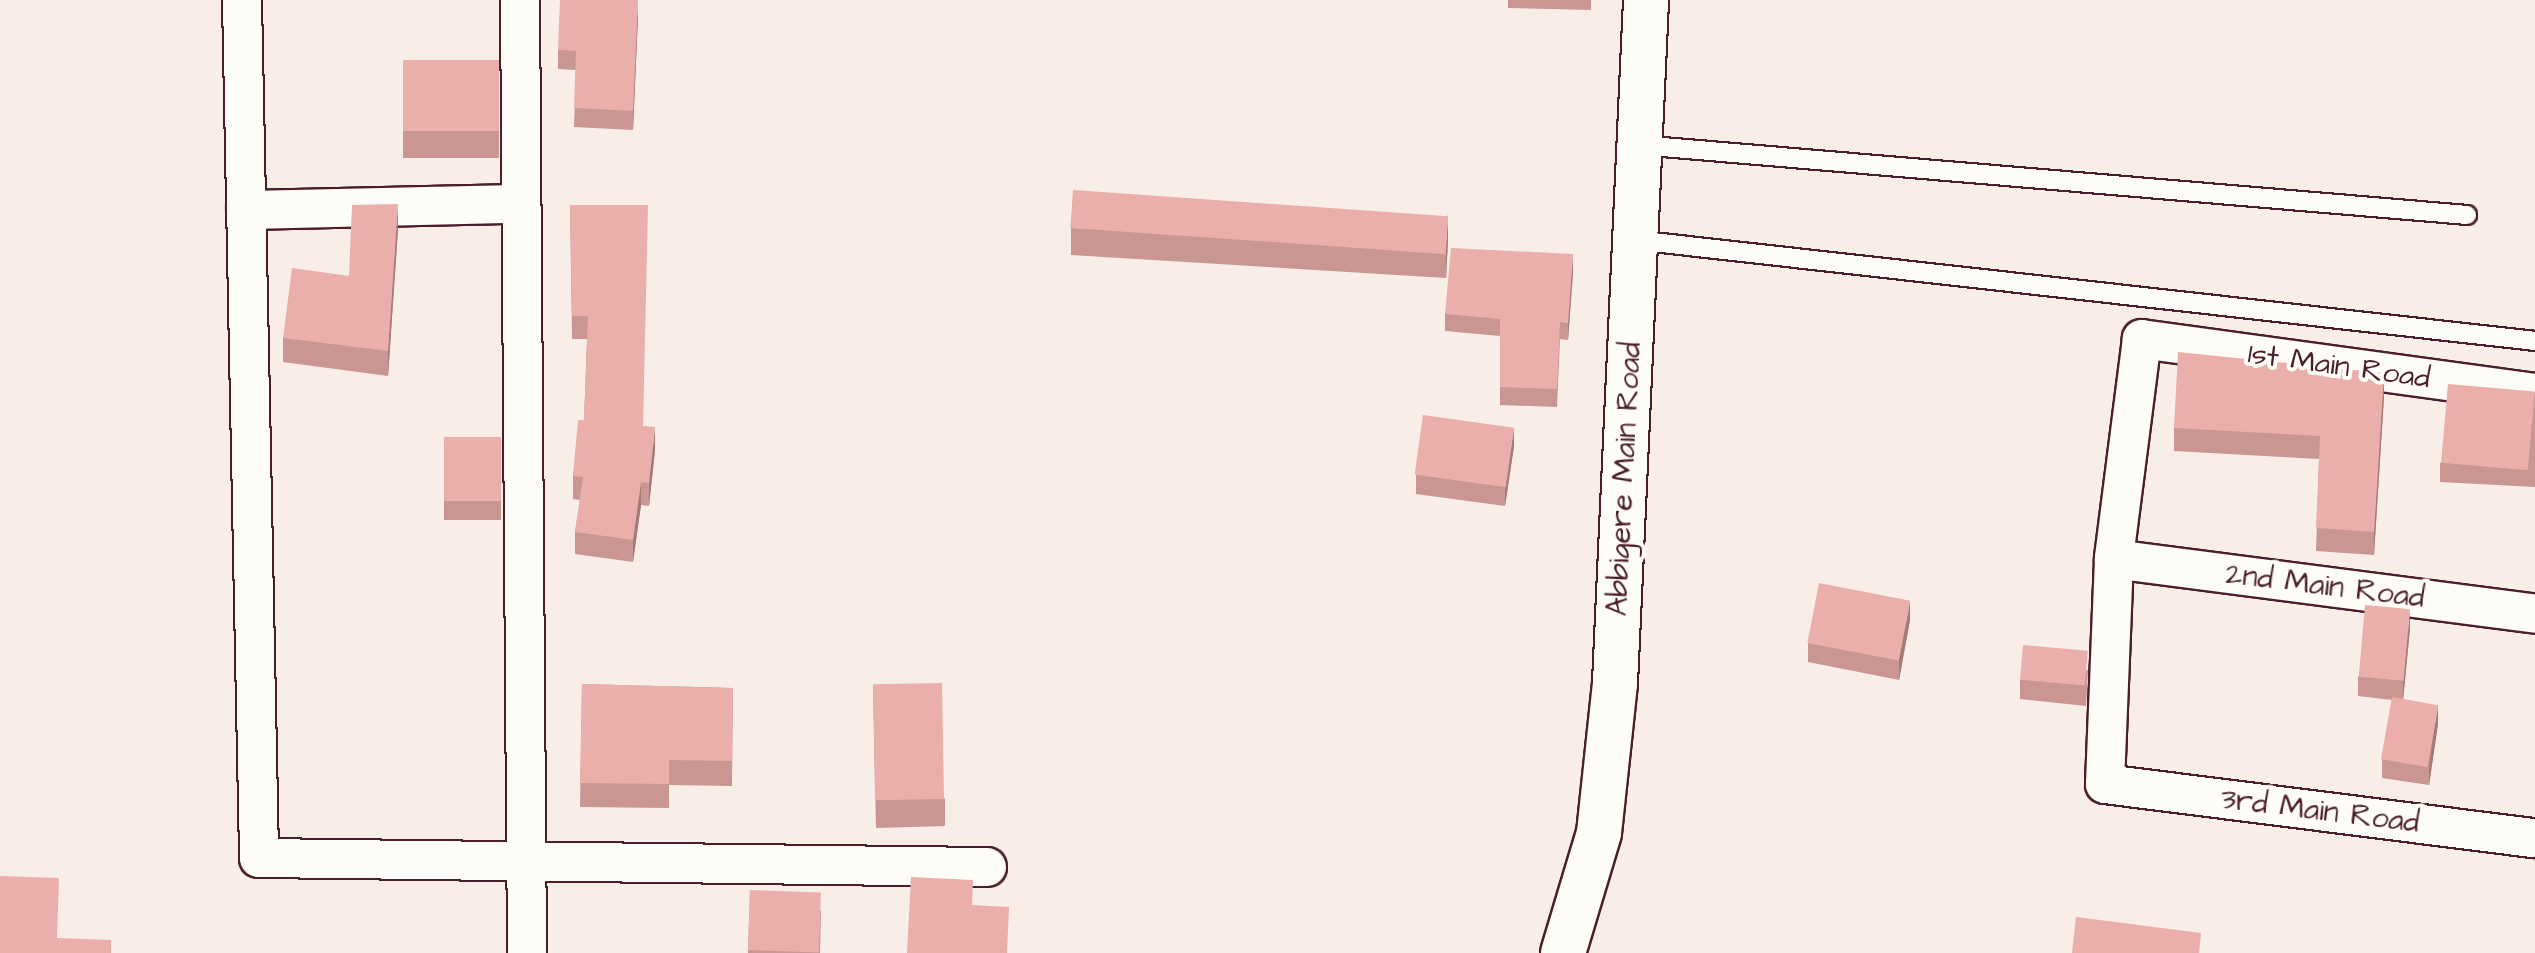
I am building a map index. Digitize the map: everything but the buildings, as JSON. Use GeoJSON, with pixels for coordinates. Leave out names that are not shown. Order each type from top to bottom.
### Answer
{"type":"FeatureCollection","features":[{"type":"Feature","properties":{"kind":"main road","name":"Abbigere Main Road"},"geometry":{"type":"LineString","coordinates":[[1563,953],[1599,833],[1612,713],[1646,0]]}},
{"type":"Feature","properties":{"kind":"street"},"geometry":{"type":"LineString","coordinates":[[242,0],[259,858],[987,867]]}},
{"type":"Feature","properties":{"kind":"street"},"geometry":{"type":"LineString","coordinates":[[520,0],[519,204],[527,953]]}},
{"type":"Feature","properties":{"kind":"street"},"geometry":{"type":"LineString","coordinates":[[246,210],[519,204]]}},
{"type":"Feature","properties":{"kind":"street","name":"1st Main Road"},"geometry":{"type":"LineString","coordinates":[[2114,559],[2142,339],[2535,393]]}},
{"type":"Feature","properties":{"kind":"street","name":"2nd Main Road"},"geometry":{"type":"LineString","coordinates":[[2114,559],[2535,614]]}},
{"type":"Feature","properties":{"kind":"street","name":"3rd Main Road"},"geometry":{"type":"LineString","coordinates":[[2114,559],[2105,784],[2535,838]]}},
{"type":"Feature","properties":{"kind":"lane"},"geometry":{"type":"LineString","coordinates":[[1639,145],[2467,215]]}},
{"type":"Feature","properties":{"kind":"lane"},"geometry":{"type":"LineString","coordinates":[[1635,240],[2535,341]]}}]}
